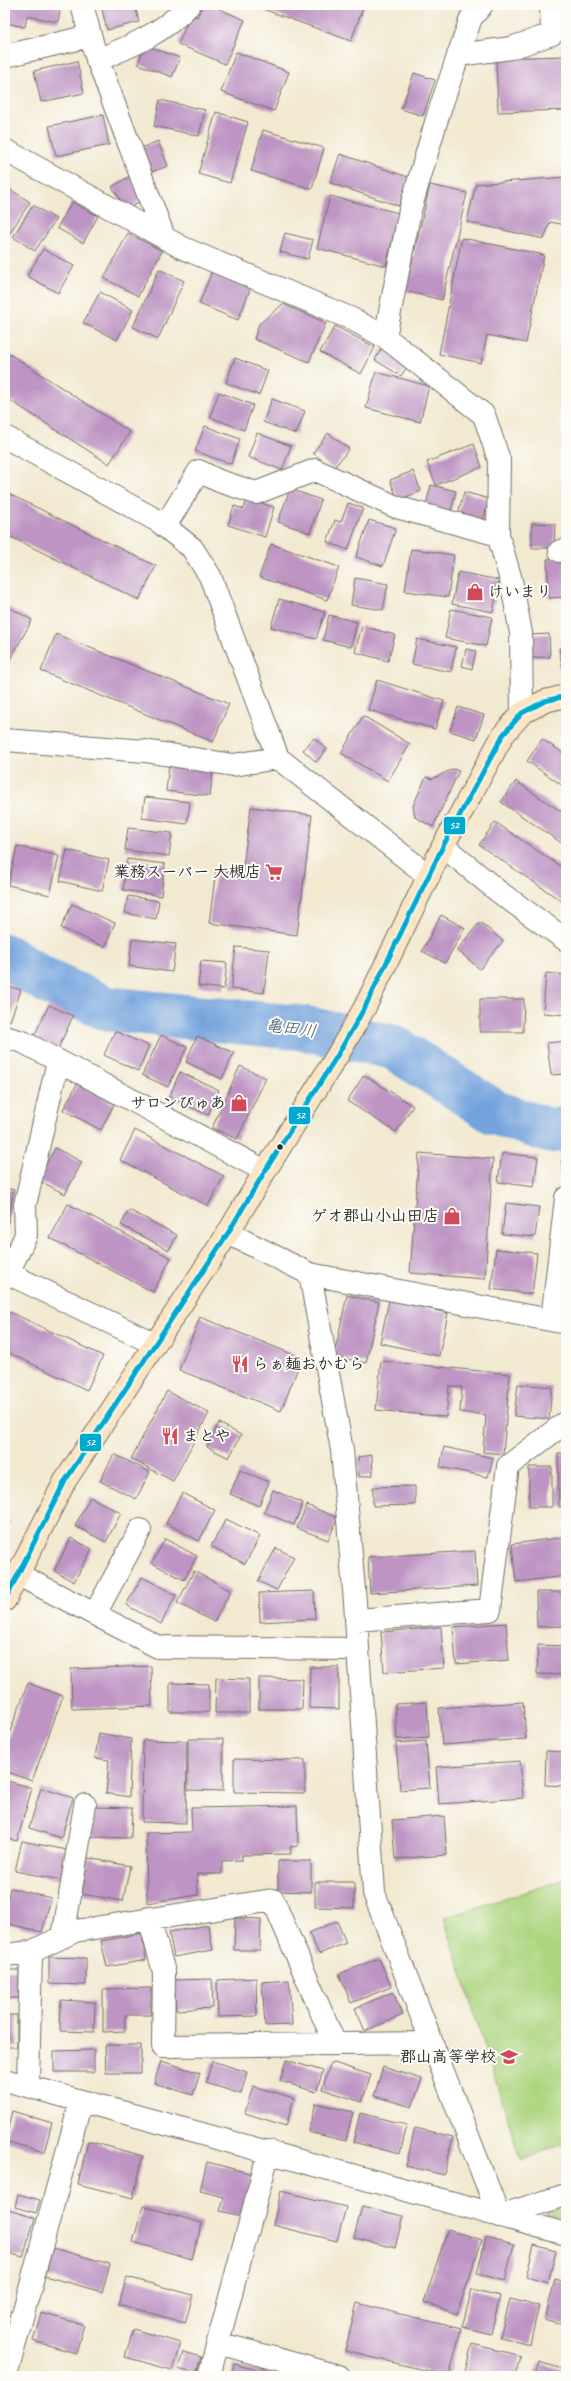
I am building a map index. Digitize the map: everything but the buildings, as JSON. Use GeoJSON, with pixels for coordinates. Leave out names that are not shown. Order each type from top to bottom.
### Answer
{"type":"FeatureCollection","features":[{"type":"Feature","properties":{"kind":"street"},"geometry":{"type":"LineString","coordinates":[[82,5],[97,60],[164,237]]}},
{"type":"Feature","properties":{"kind":"street"},"geometry":{"type":"LineString","coordinates":[[97,60],[134,45],[158,30],[189,5]]}},
{"type":"Feature","properties":{"kind":"street"},"geometry":{"type":"LineString","coordinates":[[384,337],[410,210],[458,55],[471,18],[482,5]]}},
{"type":"Feature","properties":{"kind":"street"},"geometry":{"type":"LineString","coordinates":[[458,55],[511,48],[552,34],[551,5]]}},
{"type":"Feature","properties":{"kind":"street"},"geometry":{"type":"LineString","coordinates":[[5,56],[90,36]]}},
{"type":"Feature","properties":{"kind":"street"},"geometry":{"type":"LineString","coordinates":[[5,150],[164,237],[210,259],[352,319],[384,337],[484,415],[499,460],[498,535],[511,580],[521,633],[522,713]]}},
{"type":"Feature","properties":{"kind":"street"},"geometry":{"type":"LineString","coordinates":[[5,437],[164,526],[192,548],[210,576],[278,758],[429,876]]}},
{"type":"Feature","properties":{"kind":"street"},"geometry":{"type":"LineString","coordinates":[[164,526],[199,471],[219,481],[256,493],[315,470],[396,506],[498,535]]}},
{"type":"Feature","properties":{"kind":"street"},"geometry":{"type":"LineString","coordinates":[[5,1600],[65,1482],[228,1233],[337,1056],[365,1007],[443,846],[503,735],[522,713],[545,701],[566,696]]}},
{"type":"Feature","properties":{"kind":"street"},"geometry":{"type":"LineString","coordinates":[[5,740],[145,751],[233,765],[278,758]]}},
{"type":"Feature","properties":{"kind":"street"},"geometry":{"type":"LineString","coordinates":[[443,846],[499,892],[566,940]]}},
{"type":"Feature","properties":{"kind":"street"},"geometry":{"type":"LineString","coordinates":[[5,1037],[23,1042],[265,1171]]}},
{"type":"Feature","properties":{"kind":"street"},"geometry":{"type":"LineString","coordinates":[[58,1061],[25,1205],[26,1235],[6,1273],[155,1344]]}},
{"type":"Feature","properties":{"kind":"street"},"geometry":{"type":"LineString","coordinates":[[228,1233],[310,1274],[559,1321],[566,1198]]}},
{"type":"Feature","properties":{"kind":"street"},"geometry":{"type":"LineString","coordinates":[[310,1274],[342,1450],[356,1620],[374,1893],[499,2216]]}},
{"type":"Feature","properties":{"kind":"street"},"geometry":{"type":"LineString","coordinates":[[356,1620],[490,1610],[508,1466],[566,1422]]}},
{"type":"Feature","properties":{"kind":"street"},"geometry":{"type":"LineString","coordinates":[[95,1614],[140,1530]]}},
{"type":"Feature","properties":{"kind":"street"},"geometry":{"type":"LineString","coordinates":[[17,1574],[158,1647],[358,1649]]}},
{"type":"Feature","properties":{"kind":"street"},"geometry":{"type":"LineString","coordinates":[[63,1937],[85,1805]]}},
{"type":"Feature","properties":{"kind":"street"},"geometry":{"type":"LineString","coordinates":[[5,1955],[32,1952],[74,1931],[149,1918],[273,1900],[335,2044]]}},
{"type":"Feature","properties":{"kind":"street"},"geometry":{"type":"LineString","coordinates":[[149,1918],[164,1972],[163,2046],[431,2043]]}},
{"type":"Feature","properties":{"kind":"street"},"geometry":{"type":"LineString","coordinates":[[28,2086],[32,1952]]}},
{"type":"Feature","properties":{"kind":"street"},"geometry":{"type":"LineString","coordinates":[[5,2080],[566,2234]]}},
{"type":"Feature","properties":{"kind":"street"},"geometry":{"type":"LineString","coordinates":[[6,2376],[81,2101]]}},
{"type":"Feature","properties":{"kind":"street"},"geometry":{"type":"LineString","coordinates":[[209,2376],[269,2152]]}},
{"type":"Feature","properties":{"kind":"street"},"geometry":{"type":"LineString","coordinates":[[499,2216],[566,2195]]}},
{"type":"Feature","properties":{"kind":"street"},"geometry":{"type":"LineString","coordinates":[[218,2343],[339,2376]]}},
{"type":"Feature","properties":{"kind":"green space"},"geometry":{"type":"Polygon","coordinates":[[[566,1879],[566,2143],[521,2160],[444,1918],[566,1879]]]}},
{"type":"Feature","properties":{"kind":"green space"},"geometry":{"type":"Polygon","coordinates":[[[566,2207],[566,2219],[545,2213],[566,2207]]]}},
{"type":"Feature","properties":{"kind":"waterway","name":"亀田川"},"geometry":{"type":"LineString","coordinates":[[5,956],[48,982],[108,1009],[303,1028],[393,1047],[496,1113],[550,1131],[566,1129]]}},
{"type":"Feature","properties":{"kind":"transit line","name":"52"},"geometry":{"type":"LineString","coordinates":[[5,1600],[65,1481],[228,1233],[337,1056],[365,1007],[443,846],[503,735],[522,713],[545,701],[566,696]]}},
{"type":"Feature","properties":{"kind":"place","name":"けいまり"},"geometry":{"type":"Point","coordinates":[475,592]}},
{"type":"Feature","properties":{"kind":"place","name":"業務スーパー 大槻店"},"geometry":{"type":"Point","coordinates":[274,872]}},
{"type":"Feature","properties":{"kind":"place","name":"サロンぴゅあ"},"geometry":{"type":"Point","coordinates":[239,1103]}},
{"type":"Feature","properties":{"kind":"place","name":"ゲオ郡山小山田店"},"geometry":{"type":"Point","coordinates":[452,1216]}},
{"type":"Feature","properties":{"kind":"place","name":"らぁ麺おかむら"},"geometry":{"type":"Point","coordinates":[240,1364]}},
{"type":"Feature","properties":{"kind":"place","name":"まとや"},"geometry":{"type":"Point","coordinates":[170,1436]}},
{"type":"Feature","properties":{"kind":"place","name":"郡山高等学校"},"geometry":{"type":"Point","coordinates":[509,2057]}}]}
